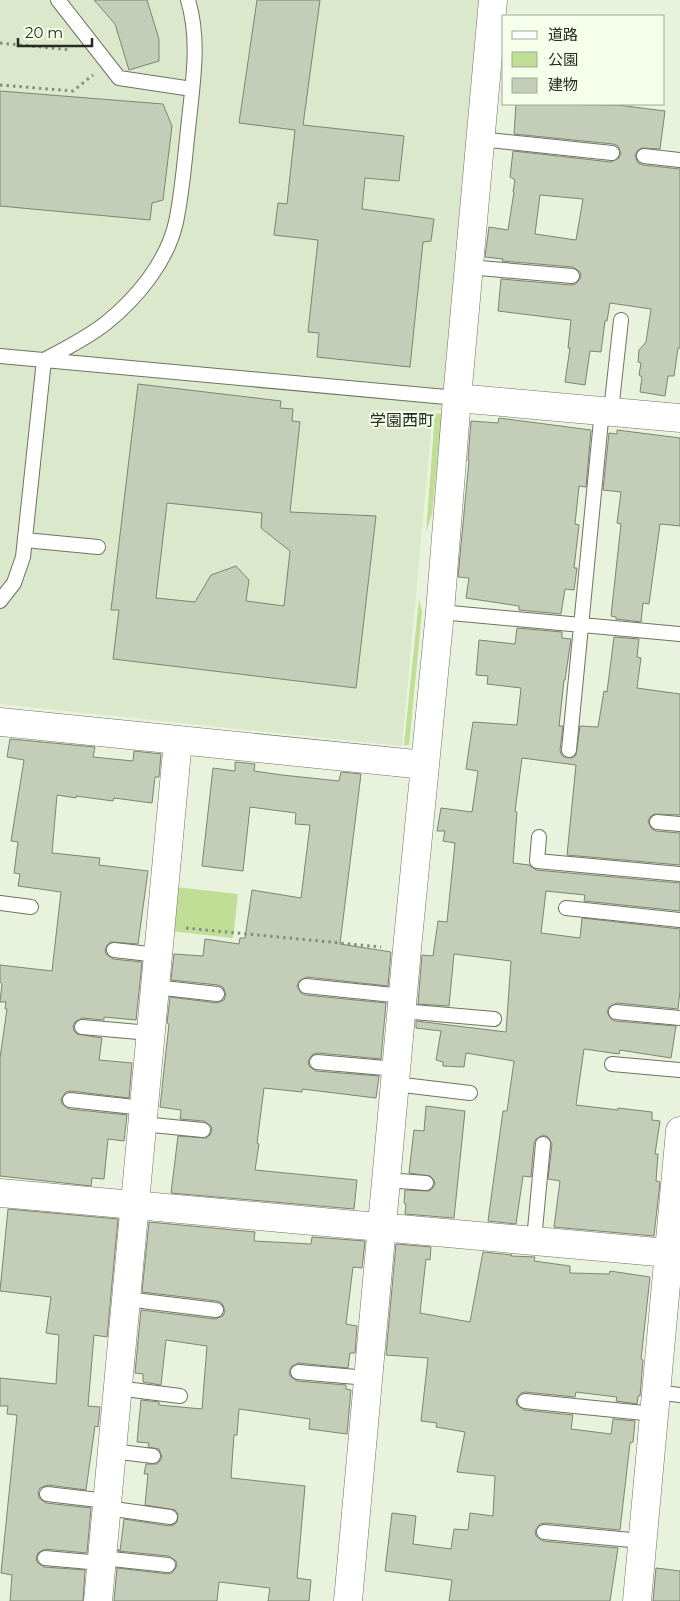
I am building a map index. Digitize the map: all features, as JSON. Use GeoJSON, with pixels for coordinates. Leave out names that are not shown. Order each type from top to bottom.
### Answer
{"type":"FeatureCollection","features":[{"type":"Feature","properties":{"kind":"street"},"geometry":{"type":"LineString","coordinates":[[348,1601],[395,1077],[440,612],[480,140],[496,59],[496,12]]}},
{"type":"Feature","properties":{"kind":"street"},"geometry":{"type":"LineString","coordinates":[[457,398],[680,418]]}},
{"type":"Feature","properties":{"kind":"street"},"geometry":{"type":"LineString","coordinates":[[0,722],[425,765]]}},
{"type":"Feature","properties":{"kind":"street"},"geometry":{"type":"LineString","coordinates":[[98,1601],[178,740]]}},
{"type":"Feature","properties":{"kind":"street"},"geometry":{"type":"LineString","coordinates":[[637,1601],[642,1541],[663,1400],[674,1253],[680,1131]]}},
{"type":"Feature","properties":{"kind":"street"},"geometry":{"type":"LineString","coordinates":[[0,1193],[674,1253]]}},
{"type":"Feature","properties":{"kind":"lane"},"geometry":{"type":"LineString","coordinates":[[58,0],[119,78],[192,89]]}},
{"type":"Feature","properties":{"kind":"lane"},"geometry":{"type":"LineString","coordinates":[[44,360],[97,329],[125,305],[142,288],[168,246],[176,223],[181,194],[195,60],[195,36],[188,0]]}},
{"type":"Feature","properties":{"kind":"lane"},"geometry":{"type":"LineString","coordinates":[[480,140],[612,153]]}},
{"type":"Feature","properties":{"kind":"lane"},"geometry":{"type":"LineString","coordinates":[[644,156],[680,160]]}},
{"type":"Feature","properties":{"kind":"lane"},"geometry":{"type":"LineString","coordinates":[[468,267],[572,276]]}},
{"type":"Feature","properties":{"kind":"lane"},"geometry":{"type":"LineString","coordinates":[[569,750],[607,411],[621,320]]}},
{"type":"Feature","properties":{"kind":"lane"},"geometry":{"type":"LineString","coordinates":[[0,356],[457,398]]}},
{"type":"Feature","properties":{"kind":"lane"},"geometry":{"type":"LineString","coordinates":[[0,601],[14,583],[25,540],[44,360]]}},
{"type":"Feature","properties":{"kind":"lane"},"geometry":{"type":"LineString","coordinates":[[25,540],[98,547]]}},
{"type":"Feature","properties":{"kind":"lane"},"geometry":{"type":"LineString","coordinates":[[440,612],[680,634]]}},
{"type":"Feature","properties":{"kind":"lane"},"geometry":{"type":"LineString","coordinates":[[657,822],[680,824]]}},
{"type":"Feature","properties":{"kind":"lane"},"geometry":{"type":"LineString","coordinates":[[539,837],[537,861],[680,874]]}},
{"type":"Feature","properties":{"kind":"lane"},"geometry":{"type":"LineString","coordinates":[[0,903],[31,906]]}},
{"type":"Feature","properties":{"kind":"lane"},"geometry":{"type":"LineString","coordinates":[[566,908],[680,920]]}},
{"type":"Feature","properties":{"kind":"lane"},"geometry":{"type":"LineString","coordinates":[[114,950],[158,956]]}},
{"type":"Feature","properties":{"kind":"lane"},"geometry":{"type":"LineString","coordinates":[[306,986],[494,1019]]}},
{"type":"Feature","properties":{"kind":"lane"},"geometry":{"type":"LineString","coordinates":[[155,987],[217,994]]}},
{"type":"Feature","properties":{"kind":"lane"},"geometry":{"type":"LineString","coordinates":[[616,1012],[680,1018]]}},
{"type":"Feature","properties":{"kind":"lane"},"geometry":{"type":"LineString","coordinates":[[82,1027],[150,1032]]}},
{"type":"Feature","properties":{"kind":"lane"},"geometry":{"type":"LineString","coordinates":[[317,1062],[470,1093]]}},
{"type":"Feature","properties":{"kind":"lane"},"geometry":{"type":"LineString","coordinates":[[612,1064],[680,1070]]}},
{"type":"Feature","properties":{"kind":"lane"},"geometry":{"type":"LineString","coordinates":[[70,1100],[203,1130]]}},
{"type":"Feature","properties":{"kind":"lane"},"geometry":{"type":"LineString","coordinates":[[534,1240],[543,1144]]}},
{"type":"Feature","properties":{"kind":"lane"},"geometry":{"type":"LineString","coordinates":[[386,1180],[426,1182]]}},
{"type":"Feature","properties":{"kind":"lane"},"geometry":{"type":"LineString","coordinates":[[126,1299],[216,1310]]}},
{"type":"Feature","properties":{"kind":"lane"},"geometry":{"type":"LineString","coordinates":[[298,1372],[368,1378]]}},
{"type":"Feature","properties":{"kind":"lane"},"geometry":{"type":"LineString","coordinates":[[118,1388],[180,1396]]}},
{"type":"Feature","properties":{"kind":"lane"},"geometry":{"type":"LineString","coordinates":[[525,1401],[663,1400]]}},
{"type":"Feature","properties":{"kind":"lane"},"geometry":{"type":"LineString","coordinates":[[112,1451],[153,1456]]}},
{"type":"Feature","properties":{"kind":"lane"},"geometry":{"type":"LineString","coordinates":[[47,1494],[170,1517]]}},
{"type":"Feature","properties":{"kind":"lane"},"geometry":{"type":"LineString","coordinates":[[544,1532],[642,1541]]}},
{"type":"Feature","properties":{"kind":"lane"},"geometry":{"type":"LineString","coordinates":[[45,1558],[168,1566]]}},
{"type":"Feature","properties":{"kind":"path"},"geometry":{"type":"LineString","coordinates":[[0,43],[99,52]]}},
{"type":"Feature","properties":{"kind":"path"},"geometry":{"type":"LineString","coordinates":[[0,85],[73,91],[108,64]]}},
{"type":"Feature","properties":{"kind":"path"},"geometry":{"type":"LineString","coordinates":[[161,925],[407,950]]}},
{"type":"Feature","properties":{"kind":"shaded area"},"geometry":{"type":"Polygon","coordinates":[[[0,0],[481,0],[441,411],[433,410],[402,746],[0,704],[0,0]]]}},
{"type":"Feature","properties":{"kind":"green space"},"geometry":{"type":"Polygon","coordinates":[[[435,413],[442,414],[432,514],[426,532],[435,413]]]}},
{"type":"Feature","properties":{"kind":"green space"},"geometry":{"type":"Polygon","coordinates":[[[419,599],[422,612],[409,745],[404,745],[419,599]]]}},
{"type":"Feature","properties":{"kind":"green space"},"geometry":{"type":"Polygon","coordinates":[[[175,887],[238,894],[233,938],[170,931],[175,887]]]}},
{"type":"Feature","properties":{"kind":"building"},"geometry":{"type":"Polygon","coordinates":[[[94,0],[147,0],[159,39],[159,61],[129,70],[115,24],[94,0]]]}},
{"type":"Feature","properties":{"kind":"building"},"geometry":{"type":"Polygon","coordinates":[[[257,0],[320,0],[303,125],[404,136],[399,181],[365,178],[362,209],[434,219],[431,241],[423,242],[410,367],[317,357],[319,333],[308,332],[318,240],[274,235],[278,203],[287,204],[295,130],[239,123],[257,0]]]}},
{"type":"Feature","properties":{"kind":"building"},"geometry":{"type":"Polygon","coordinates":[[[0,91],[163,104],[172,126],[163,200],[152,203],[150,220],[0,206],[0,91]]]}},
{"type":"Feature","properties":{"kind":"building"},"geometry":{"type":"Polygon","coordinates":[[[516,105],[618,105],[665,111],[660,149],[641,148],[635,156],[638,163],[643,165],[680,169],[680,348],[678,348],[674,376],[668,376],[665,396],[640,392],[642,377],[639,375],[641,363],[638,362],[639,350],[646,342],[651,309],[610,303],[607,321],[605,321],[601,352],[590,351],[585,385],[565,382],[570,348],[568,348],[571,320],[498,311],[501,279],[571,285],[576,284],[581,277],[580,272],[573,267],[502,261],[503,259],[485,257],[489,227],[508,230],[515,180],[510,177],[513,151],[611,162],[619,158],[621,153],[618,146],[514,134],[516,105]],[[540,195],[535,234],[576,240],[583,199],[540,195]]]}},
{"type":"Feature","properties":{"kind":"building"},"geometry":{"type":"Polygon","coordinates":[[[138,384],[281,401],[280,408],[293,409],[292,421],[300,422],[290,512],[376,516],[356,688],[113,659],[119,610],[111,610],[138,384]],[[167,503],[156,598],[195,602],[211,575],[236,566],[249,580],[246,601],[284,606],[290,551],[261,528],[262,513],[167,503]]]}},
{"type":"Feature","properties":{"kind":"building"},"geometry":{"type":"Polygon","coordinates":[[[499,418],[591,430],[586,487],[579,486],[575,524],[579,525],[574,568],[577,568],[574,590],[565,589],[561,614],[519,610],[519,606],[466,598],[469,578],[458,577],[471,421],[498,423],[499,418]]]}},
{"type":"Feature","properties":{"kind":"building"},"geometry":{"type":"Polygon","coordinates":[[[617,430],[680,438],[680,526],[660,524],[649,604],[643,603],[641,622],[616,619],[616,617],[611,616],[621,524],[617,523],[621,492],[603,490],[609,433],[617,434],[617,430]]]}},
{"type":"Feature","properties":{"kind":"building"},"geometry":{"type":"Polygon","coordinates":[[[517,628],[562,632],[562,638],[571,639],[559,726],[563,726],[560,750],[564,757],[572,758],[576,755],[580,726],[598,727],[604,691],[607,692],[614,637],[639,639],[637,657],[641,658],[637,688],[680,694],[680,815],[654,814],[648,822],[652,829],[656,831],[680,833],[680,865],[567,855],[576,765],[522,758],[515,811],[517,812],[513,863],[529,865],[536,870],[680,883],[680,911],[584,901],[585,895],[546,891],[541,933],[580,938],[582,918],[680,929],[680,991],[678,1009],[617,1003],[609,1007],[607,1012],[611,1019],[615,1021],[676,1026],[671,1058],[620,1050],[619,1054],[584,1049],[576,1105],[652,1112],[652,1120],[660,1121],[655,1154],[658,1154],[656,1181],[660,1182],[654,1236],[554,1227],[560,1181],[548,1179],[552,1144],[548,1137],[543,1135],[536,1139],[534,1143],[531,1177],[523,1176],[516,1224],[488,1221],[503,1111],[507,1111],[514,1061],[466,1053],[464,1067],[443,1066],[443,1062],[436,1060],[441,1031],[416,1028],[416,1021],[506,1032],[511,961],[454,954],[449,1006],[418,1004],[422,955],[433,956],[438,921],[447,922],[455,843],[443,841],[445,831],[437,831],[441,808],[472,812],[478,771],[466,769],[473,722],[517,725],[521,688],[487,684],[488,676],[476,675],[479,640],[515,644],[517,628]]]}},
{"type":"Feature","properties":{"kind":"building"},"geometry":{"type":"Polygon","coordinates":[[[10,739],[95,747],[93,757],[133,761],[134,751],[161,754],[159,777],[155,777],[152,803],[114,798],[113,801],[57,795],[52,853],[100,858],[99,865],[148,871],[138,944],[111,942],[105,950],[106,954],[113,959],[142,962],[136,1020],[104,1017],[104,1020],[82,1018],[75,1022],[73,1026],[77,1034],[102,1038],[99,1060],[132,1063],[129,1098],[71,1091],[66,1092],[61,1099],[62,1104],[69,1109],[127,1115],[124,1141],[108,1139],[104,1179],[92,1178],[91,1186],[0,1176],[0,1058],[7,1009],[5,1009],[6,1002],[0,1002],[2,984],[0,982],[0,965],[52,971],[61,892],[18,886],[20,874],[14,873],[18,842],[11,841],[24,760],[7,757],[10,739]]]}},
{"type":"Feature","properties":{"kind":"building"},"geometry":{"type":"Polygon","coordinates":[[[235,762],[255,764],[254,771],[339,781],[341,772],[361,774],[340,944],[391,952],[388,986],[307,977],[299,981],[297,986],[301,993],[305,995],[386,1003],[381,1059],[318,1053],[313,1054],[308,1061],[309,1066],[316,1071],[379,1076],[376,1098],[302,1089],[302,1092],[264,1088],[255,1170],[357,1180],[354,1209],[171,1193],[178,1136],[206,1138],[212,1130],[211,1126],[204,1121],[180,1119],[181,1110],[160,1107],[170,997],[217,1003],[224,1000],[226,994],[223,987],[218,985],[171,980],[174,954],[203,956],[205,939],[239,944],[240,938],[245,938],[252,890],[301,898],[310,825],[295,824],[296,813],[250,807],[243,871],[202,866],[213,768],[235,771],[235,762]]]}},
{"type":"Feature","properties":{"kind":"building"},"geometry":{"type":"Polygon","coordinates":[[[426,1106],[465,1111],[454,1218],[405,1214],[405,1190],[429,1191],[435,1184],[430,1176],[409,1173],[414,1130],[424,1131],[426,1106]]]}},
{"type":"Feature","properties":{"kind":"building"},"geometry":{"type":"Polygon","coordinates":[[[8,1209],[118,1219],[107,1337],[94,1335],[88,1406],[100,1407],[98,1427],[95,1426],[86,1490],[48,1485],[40,1488],[38,1493],[39,1498],[46,1503],[91,1508],[87,1553],[45,1549],[38,1553],[36,1558],[37,1562],[44,1567],[85,1570],[83,1601],[10,1601],[12,1575],[1,1573],[17,1415],[7,1414],[8,1406],[0,1406],[0,1378],[56,1384],[59,1335],[46,1333],[51,1297],[0,1291],[8,1209]]]}},
{"type":"Feature","properties":{"kind":"building"},"geometry":{"type":"Polygon","coordinates":[[[149,1222],[255,1232],[254,1241],[311,1244],[312,1237],[365,1241],[362,1268],[353,1267],[346,1324],[357,1326],[355,1353],[350,1353],[348,1368],[298,1363],[291,1367],[289,1372],[290,1376],[297,1381],[346,1385],[346,1389],[351,1390],[347,1434],[309,1429],[310,1419],[239,1409],[237,1435],[234,1435],[231,1478],[305,1486],[297,1578],[311,1580],[309,1601],[268,1601],[270,1588],[219,1582],[217,1601],[114,1601],[117,1568],[168,1574],[172,1573],[177,1566],[176,1561],[169,1556],[118,1551],[118,1549],[120,1551],[124,1519],[169,1526],[177,1522],[178,1514],[175,1510],[145,1505],[148,1474],[144,1474],[146,1464],[157,1464],[162,1457],[159,1449],[148,1447],[149,1443],[137,1442],[141,1400],[159,1402],[159,1405],[202,1409],[207,1346],[166,1340],[161,1385],[143,1382],[143,1374],[135,1373],[141,1310],[215,1319],[223,1316],[225,1311],[222,1303],[217,1301],[142,1292],[149,1222]]]}},
{"type":"Feature","properties":{"kind":"building"},"geometry":{"type":"Polygon","coordinates":[[[396,1244],[431,1247],[430,1260],[426,1259],[420,1313],[470,1322],[483,1252],[535,1257],[534,1261],[570,1266],[570,1273],[609,1274],[610,1271],[650,1277],[641,1359],[643,1360],[640,1396],[638,1396],[637,1404],[616,1401],[617,1397],[576,1392],[575,1397],[525,1392],[521,1393],[516,1400],[517,1405],[524,1410],[573,1415],[571,1429],[611,1434],[613,1419],[635,1421],[633,1442],[630,1443],[620,1530],[545,1523],[540,1524],[535,1531],[536,1536],[543,1541],[618,1548],[610,1601],[449,1601],[452,1580],[385,1571],[392,1513],[416,1516],[413,1544],[451,1549],[454,1529],[468,1530],[470,1513],[493,1516],[495,1476],[457,1472],[465,1432],[436,1427],[437,1423],[421,1421],[428,1358],[386,1355],[396,1244]]]}},
{"type":"Feature","properties":{"kind":"building"},"geometry":{"type":"Polygon","coordinates":[[[656,1568],[680,1571],[680,1601],[653,1601],[656,1568]]]}},
{"type":"Feature","properties":{"kind":"district","name":"学園西町"},"geometry":{"type":"Point","coordinates":[402,420]}}]}
